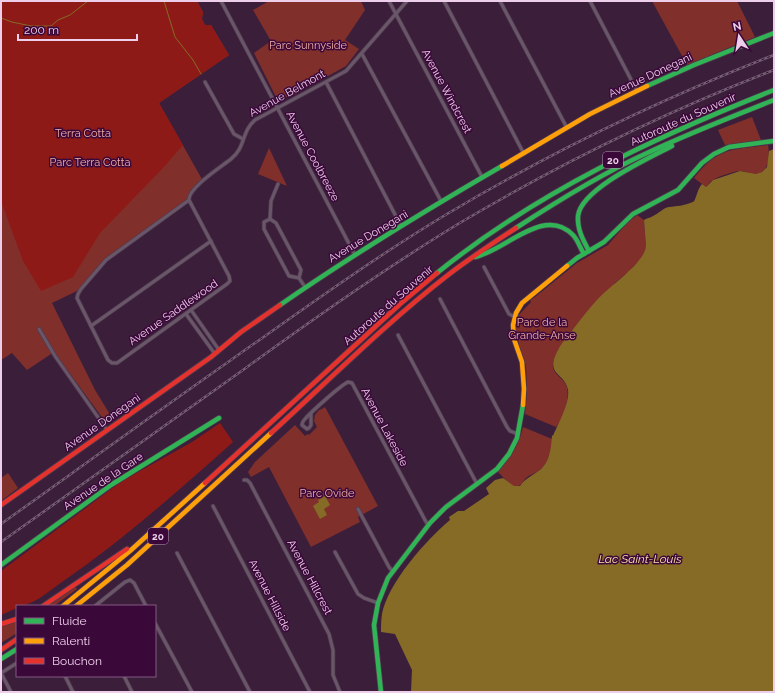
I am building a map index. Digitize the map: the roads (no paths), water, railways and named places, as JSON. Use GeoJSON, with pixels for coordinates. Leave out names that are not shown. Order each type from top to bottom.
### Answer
{"type":"FeatureCollection","features":[{"type":"Feature","properties":{"kind":"main road","name":"Avenue Donegani"},"geometry":{"type":"LineString","coordinates":[[1,505],[217,352],[241,332],[305,287],[441,201],[524,154],[595,111],[694,65],[774,33]]}},
{"type":"Feature","properties":{"kind":"main road","name":"Autoroute du Souvenir"},"geometry":{"type":"LineString","coordinates":[[64,605],[100,577],[141,541],[396,308],[422,286],[485,238],[557,192],[617,158],[691,123],[774,90]]}},
{"type":"Feature","properties":{"kind":"main road","name":"Autoroute du Souvenir"},"geometry":{"type":"LineString","coordinates":[[77,605],[130,561],[404,311],[469,259],[524,221],[588,183],[644,154],[710,125],[774,100]]}},
{"type":"Feature","properties":{"kind":"main road"},"geometry":{"type":"LineString","coordinates":[[589,251],[580,234],[578,222],[580,209],[589,196],[628,170],[710,125]]}},
{"type":"Feature","properties":{"kind":"main road"},"geometry":{"type":"LineString","coordinates":[[381,692],[374,631],[378,603],[384,587],[393,572],[428,525],[442,511],[491,474],[514,447],[524,408],[522,362],[513,332],[515,317],[522,305],[529,296],[584,254],[604,242],[636,211],[675,193],[702,163],[714,154],[731,147],[774,141]]}},
{"type":"Feature","properties":{"kind":"main road"},"geometry":{"type":"LineString","coordinates":[[469,259],[490,253],[532,229],[548,225],[560,227],[570,233],[577,241],[584,254]]}},
{"type":"Feature","properties":{"kind":"main road","name":"Avenue de la Gare"},"geometry":{"type":"LineString","coordinates":[[1,565],[108,488],[219,418]]}},
{"type":"Feature","properties":{"kind":"main road"},"geometry":{"type":"LineString","coordinates":[[44,605],[105,563],[141,541]]}},
{"type":"Feature","properties":{"kind":"main road"},"geometry":{"type":"LineString","coordinates":[[1,624],[16,619]]}},
{"type":"Feature","properties":{"kind":"main road"},"geometry":{"type":"LineString","coordinates":[[1,650],[16,640]]}},
{"type":"Feature","properties":{"kind":"main road"},"geometry":{"type":"LineString","coordinates":[[1,659],[16,650]]}},
{"type":"Feature","properties":{"kind":"street","name":"Avenue Coolbreeze"},"geometry":{"type":"LineString","coordinates":[[221,1],[354,255]]}},
{"type":"Feature","properties":{"kind":"street","name":"Avenue Windcrest"},"geometry":{"type":"LineString","coordinates":[[389,1],[482,177]]}},
{"type":"Feature","properties":{"kind":"street","name":"Avenue Belmont"},"geometry":{"type":"LineString","coordinates":[[77,298],[81,289],[106,260],[189,200],[189,197],[194,189],[239,152],[249,125],[254,120],[346,71],[407,1]]}},
{"type":"Feature","properties":{"kind":"street"},"geometry":{"type":"LineString","coordinates":[[444,1],[524,154]]}},
{"type":"Feature","properties":{"kind":"street"},"geometry":{"type":"LineString","coordinates":[[500,1],[567,128]]}},
{"type":"Feature","properties":{"kind":"street"},"geometry":{"type":"LineString","coordinates":[[590,1],[637,91]]}},
{"type":"Feature","properties":{"kind":"street"},"geometry":{"type":"LineString","coordinates":[[362,54],[441,201]]}},
{"type":"Feature","properties":{"kind":"street"},"geometry":{"type":"LineString","coordinates":[[205,82],[234,134],[243,139]]}},
{"type":"Feature","properties":{"kind":"street"},"geometry":{"type":"LineString","coordinates":[[326,82],[401,226]]}},
{"type":"Feature","properties":{"kind":"street"},"geometry":{"type":"LineString","coordinates":[[270,219],[271,201],[278,184]]}},
{"type":"Feature","properties":{"kind":"street","name":"Avenue Saddlewood"},"geometry":{"type":"LineString","coordinates":[[77,298],[108,360],[112,363],[117,363],[227,284],[230,281],[229,276],[189,200]]}},
{"type":"Feature","properties":{"kind":"street"},"geometry":{"type":"LineString","coordinates":[[270,219],[276,223],[301,270],[299,278]]}},
{"type":"Feature","properties":{"kind":"street"},"geometry":{"type":"LineString","coordinates":[[270,219],[264,222],[264,230],[289,276],[299,278],[305,287]]}},
{"type":"Feature","properties":{"kind":"street"},"geometry":{"type":"LineString","coordinates":[[91,326],[211,241]]}},
{"type":"Feature","properties":{"kind":"street"},"geometry":{"type":"LineString","coordinates":[[484,267],[509,314],[515,317]]}},
{"type":"Feature","properties":{"kind":"street"},"geometry":{"type":"LineString","coordinates":[[440,299],[507,427],[518,434]]}},
{"type":"Feature","properties":{"kind":"street"},"geometry":{"type":"LineString","coordinates":[[191,310],[217,352]]}},
{"type":"Feature","properties":{"kind":"street"},"geometry":{"type":"LineString","coordinates":[[186,314],[217,352]]}},
{"type":"Feature","properties":{"kind":"street"},"geometry":{"type":"LineString","coordinates":[[39,329],[55,356],[108,430]]}},
{"type":"Feature","properties":{"kind":"street"},"geometry":{"type":"LineString","coordinates":[[398,335],[477,484]]}},
{"type":"Feature","properties":{"kind":"street","name":"Avenue Lakeside"},"geometry":{"type":"LineString","coordinates":[[311,413],[311,425],[309,428],[304,427],[302,423],[311,413],[344,384],[348,382],[352,383],[428,525]]}},
{"type":"Feature","properties":{"kind":"street","name":"Avenue Hillcrest"},"geometry":{"type":"LineString","coordinates":[[244,480],[247,480],[250,483],[329,634],[333,650],[333,675],[340,692]]}},
{"type":"Feature","properties":{"kind":"street","name":"Avenue Hillside"},"geometry":{"type":"LineString","coordinates":[[213,506],[310,692]]}},
{"type":"Feature","properties":{"kind":"street"},"geometry":{"type":"LineString","coordinates":[[358,509],[393,572]]}},
{"type":"Feature","properties":{"kind":"street"},"geometry":{"type":"LineString","coordinates":[[335,552],[358,594],[378,603]]}},
{"type":"Feature","properties":{"kind":"street"},"geometry":{"type":"LineString","coordinates":[[177,553],[250,692]]}},
{"type":"Feature","properties":{"kind":"street"},"geometry":{"type":"LineString","coordinates":[[97,605],[125,582],[130,580],[134,582],[146,605]]}},
{"type":"Feature","properties":{"kind":"street"},"geometry":{"type":"LineString","coordinates":[[156,625],[192,692]]}},
{"type":"Feature","properties":{"kind":"street"},"geometry":{"type":"LineString","coordinates":[[11,692],[1,673],[16,664]]}},
{"type":"Feature","properties":{"kind":"street"},"geometry":{"type":"LineString","coordinates":[[66,677],[73,692]]}},
{"type":"Feature","properties":{"kind":"street"},"geometry":{"type":"LineString","coordinates":[[124,677],[132,692]]}},
{"type":"Feature","properties":{"kind":"water","name":"Lac Saint-Louis"},"geometry":{"type":"Polygon","coordinates":[[[774,149],[774,692],[411,692],[412,670],[395,634],[381,632],[382,614],[386,602],[400,576],[420,550],[450,520],[449,517],[458,511],[464,511],[489,494],[486,488],[495,480],[503,478],[514,486],[520,486],[545,465],[549,456],[552,435],[553,436],[563,413],[568,395],[566,384],[554,369],[554,358],[561,344],[593,304],[633,267],[644,253],[646,246],[644,220],[667,208],[693,202],[702,184],[706,187],[713,180],[740,171],[756,174],[762,172],[767,167],[769,151],[774,149]]]}},
{"type":"Feature","properties":{"kind":"water"},"geometry":{"type":"Polygon","coordinates":[[[325,496],[330,505],[324,509],[327,515],[320,519],[313,506],[319,502],[318,500],[325,496]]]}},
{"type":"Feature","properties":{"kind":"waterway"},"geometry":{"type":"LineString","coordinates":[[1,18],[31,26],[51,26],[58,20],[70,15],[88,1]]}},
{"type":"Feature","properties":{"kind":"waterway"},"geometry":{"type":"LineString","coordinates":[[164,1],[175,37],[193,60],[201,74]]}},
{"type":"Feature","properties":{"kind":"railway"},"geometry":{"type":"LineString","coordinates":[[1,524],[364,267],[447,214],[526,169],[648,108],[774,55]]}},
{"type":"Feature","properties":{"kind":"railway"},"geometry":{"type":"LineString","coordinates":[[1,542],[322,313],[458,224],[496,202],[613,140],[693,103],[774,70]]}},
{"type":"Feature","properties":{"kind":"park label","name":"Parc Sunnyside"},"geometry":{"type":"Point","coordinates":[308,45]}},
{"type":"Feature","properties":{"kind":"park label","name":"Terra Cotta"},"geometry":{"type":"Point","coordinates":[83,133]}},
{"type":"Feature","properties":{"kind":"park label","name":"Parc Terra Cotta"},"geometry":{"type":"Point","coordinates":[90,162]}},
{"type":"Feature","properties":{"kind":"park label","name":"Parc de la Grande-Anse"},"geometry":{"type":"Point","coordinates":[542,328]}},
{"type":"Feature","properties":{"kind":"park label","name":"Parc Ovide"},"geometry":{"type":"Point","coordinates":[327,493]}}]}
